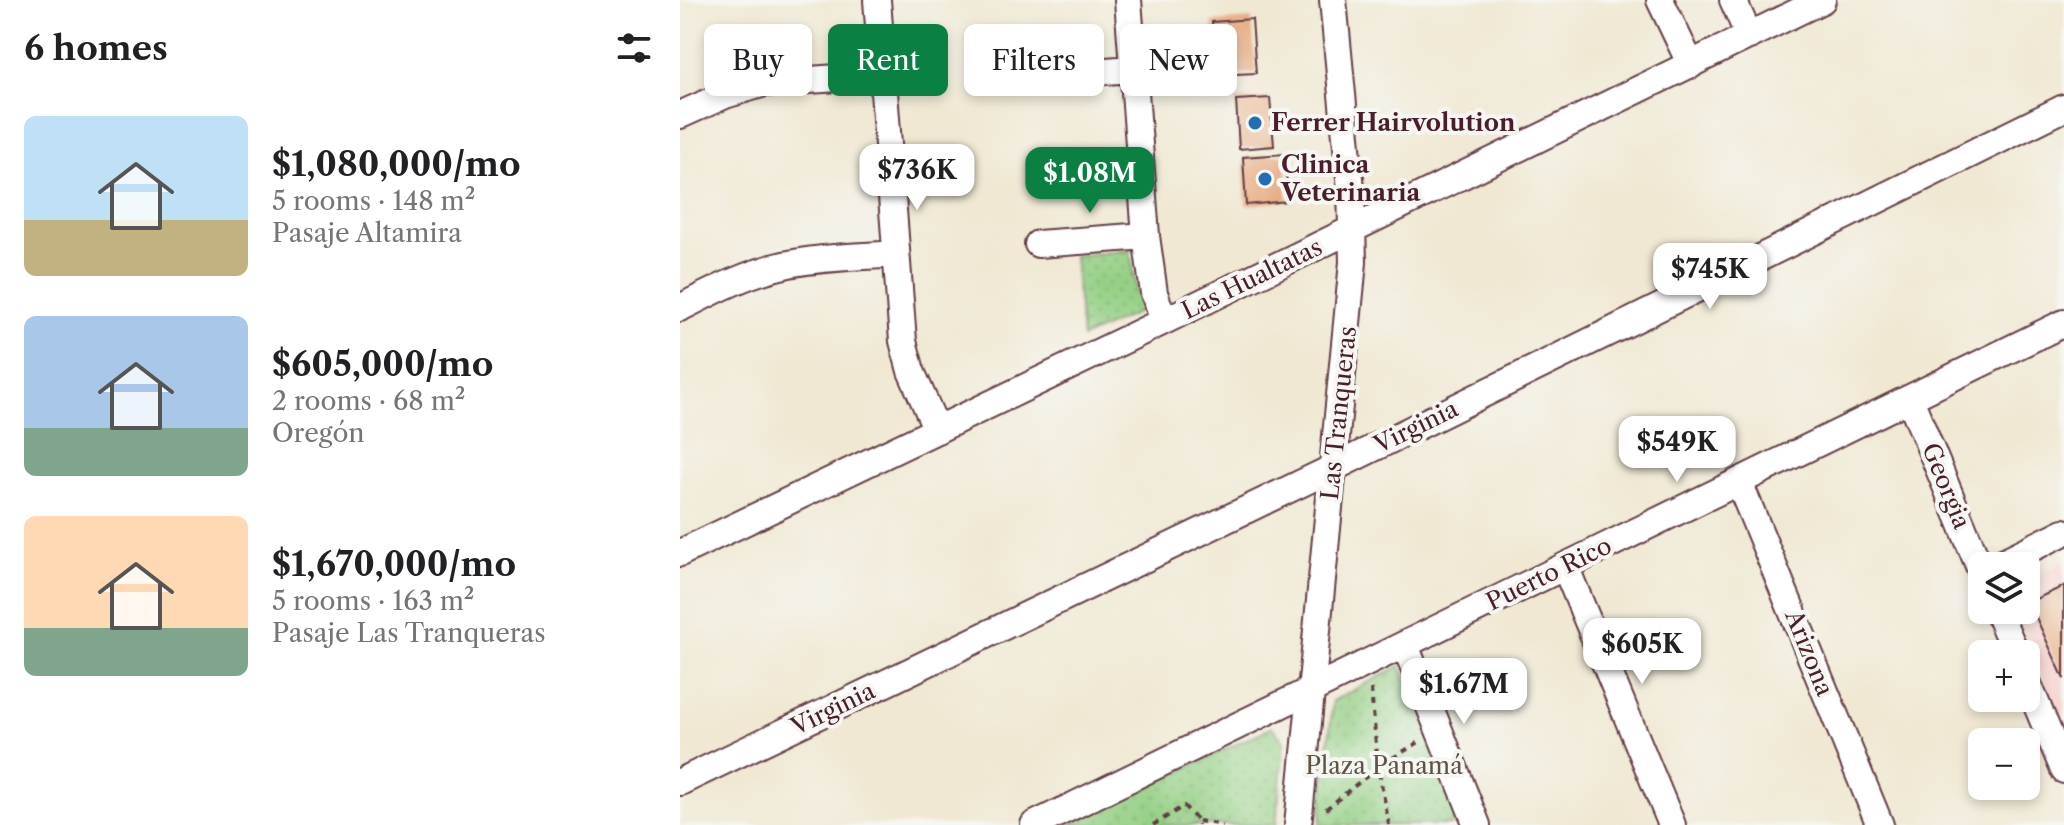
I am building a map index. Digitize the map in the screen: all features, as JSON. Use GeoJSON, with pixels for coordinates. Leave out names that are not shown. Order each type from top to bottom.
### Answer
{"type":"FeatureCollection","features":[{"type":"Feature","properties":{"kind":"street"},"geometry":{"type":"LineString","coordinates":[[877,0],[879,24]]}},
{"type":"Feature","properties":{"kind":"street"},"geometry":{"type":"LineString","coordinates":[[1128,0],[1130,24]]}},
{"type":"Feature","properties":{"kind":"street","name":"Las Tranqueras"},"geometry":{"type":"LineString","coordinates":[[1308,820],[1311,691],[1353,273],[1353,229],[1333,0]]}},
{"type":"Feature","properties":{"kind":"street"},"geometry":{"type":"LineString","coordinates":[[1660,0],[1691,65]]}},
{"type":"Feature","properties":{"kind":"street"},"geometry":{"type":"LineString","coordinates":[[1733,0],[1749,36]]}},
{"type":"Feature","properties":{"kind":"street","name":"Las Hualtatas"},"geometry":{"type":"LineString","coordinates":[[680,553],[1822,0]]}},
{"type":"Feature","properties":{"kind":"street"},"geometry":{"type":"LineString","coordinates":[[680,115],[725,95],[765,83],[828,79]]}},
{"type":"Feature","properties":{"kind":"street"},"geometry":{"type":"LineString","coordinates":[[884,96],[901,326],[906,355],[937,430]]}},
{"type":"Feature","properties":{"kind":"street"},"geometry":{"type":"LineString","coordinates":[[1135,96],[1146,236],[1154,293],[1164,321]]}},
{"type":"Feature","properties":{"kind":"street","name":"Virginia"},"geometry":{"type":"LineString","coordinates":[[680,782],[1333,468],[2064,108]]}},
{"type":"Feature","properties":{"kind":"street"},"geometry":{"type":"LineString","coordinates":[[1038,244],[1146,236]]}},
{"type":"Feature","properties":{"kind":"street"},"geometry":{"type":"LineString","coordinates":[[680,308],[723,286],[783,265],[895,254]]}},
{"type":"Feature","properties":{"kind":"street","name":"Puerto Rico"},"geometry":{"type":"LineString","coordinates":[[1034,825],[2064,323]]}},
{"type":"Feature","properties":{"kind":"street","name":"Georgia"},"geometry":{"type":"LineString","coordinates":[[1910,399],[1973,552]]}},
{"type":"Feature","properties":{"kind":"street","name":"Arizona"},"geometry":{"type":"LineString","coordinates":[[1739,482],[1880,825]]}},
{"type":"Feature","properties":{"kind":"street"},"geometry":{"type":"LineString","coordinates":[[2023,552],[2064,532]]}},
{"type":"Feature","properties":{"kind":"street"},"geometry":{"type":"LineString","coordinates":[[1565,566],[1672,825]]}},
{"type":"Feature","properties":{"kind":"street"},"geometry":{"type":"LineString","coordinates":[[1405,645],[1477,825]]}},
{"type":"Feature","properties":{"kind":"street"},"geometry":{"type":"LineString","coordinates":[[2040,712],[2064,770]]}},
{"type":"Feature","properties":{"kind":"path"},"geometry":{"type":"LineString","coordinates":[[1369,662],[1378,767],[1389,825]]}},
{"type":"Feature","properties":{"kind":"path"},"geometry":{"type":"LineString","coordinates":[[1308,820],[1378,767],[1439,730]]}},
{"type":"Feature","properties":{"kind":"path"},"geometry":{"type":"LineString","coordinates":[[1153,825],[1184,806],[1198,823],[1223,825]]}},
{"type":"Feature","properties":{"kind":"shaded area"},"geometry":{"type":"Polygon","coordinates":[[[2064,562],[2064,726],[2040,670],[2040,640],[2027,640],[2020,624],[2040,624],[2040,573],[2064,562]]]}},
{"type":"Feature","properties":{"kind":"green space"},"geometry":{"type":"Polygon","coordinates":[[[1130,250],[1143,310],[1082,338],[1074,256],[1130,250]]]}},
{"type":"Feature","properties":{"kind":"green space","name":"Plaza Panamá"},"geometry":{"type":"Polygon","coordinates":[[[1400,666],[1470,825],[1320,825],[1333,701],[1400,666]]]}},
{"type":"Feature","properties":{"kind":"green space"},"geometry":{"type":"Polygon","coordinates":[[[1272,727],[1284,742],[1276,825],[1068,825],[1272,727]]]}},
{"type":"Feature","properties":{"kind":"building"},"geometry":{"type":"Polygon","coordinates":[[[1252,19],[1256,73],[1237,74],[1237,24],[1212,22],[1252,19]]]}},
{"type":"Feature","properties":{"kind":"building","name":"Ferrer Hairvolution"},"geometry":{"type":"Polygon","coordinates":[[[1270,98],[1274,146],[1239,149],[1236,100],[1270,98]]]}},
{"type":"Feature","properties":{"kind":"building","name":"Clinica Veterinaria"},"geometry":{"type":"Polygon","coordinates":[[[1285,154],[1288,201],[1246,205],[1243,157],[1285,154]]]}},
{"type":"Feature","properties":{"kind":"building"},"geometry":{"type":"Polygon","coordinates":[[[2064,586],[2064,679],[2039,624],[2040,597],[2064,586]]]}},
{"type":"Feature","properties":{"kind":"place","name":"Ferrer Hairvolution"},"geometry":{"type":"Point","coordinates":[1255,123]}},
{"type":"Feature","properties":{"kind":"place","name":"Clinica Veterinaria"},"geometry":{"type":"Point","coordinates":[1265,179]}}]}
